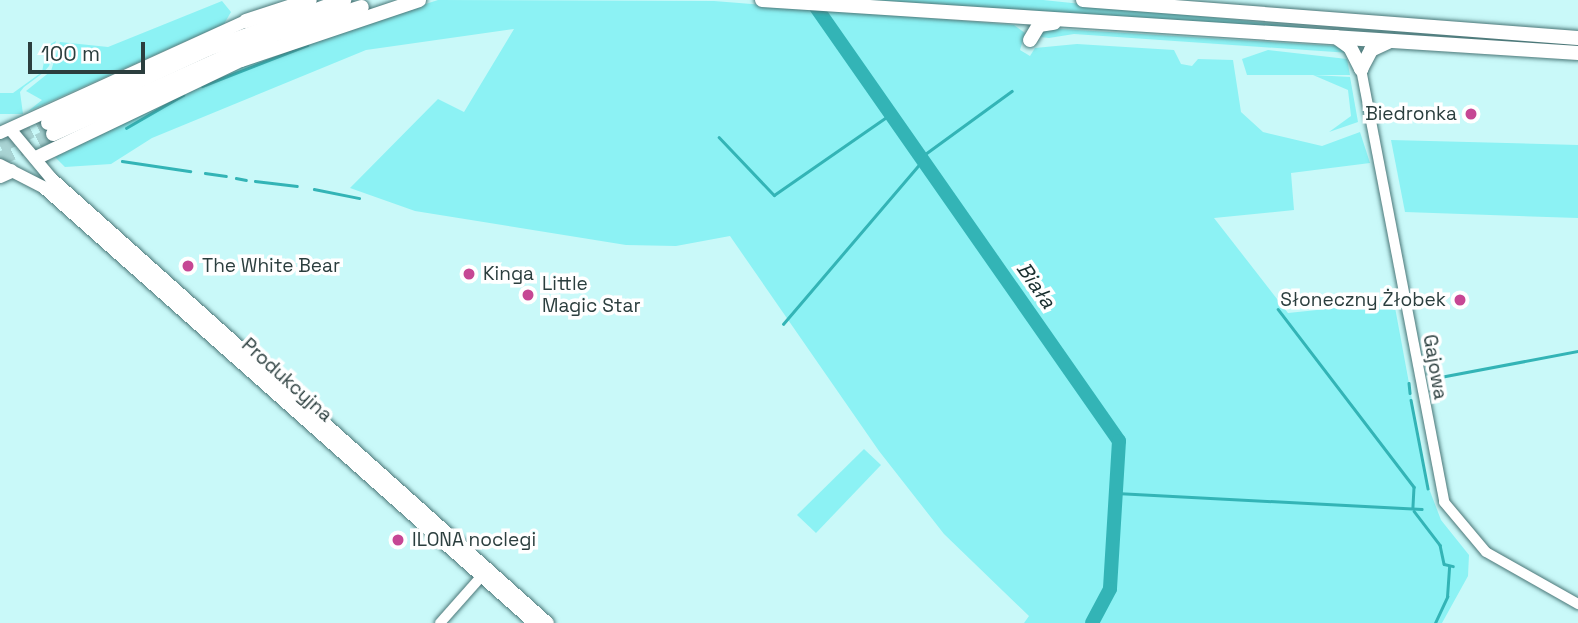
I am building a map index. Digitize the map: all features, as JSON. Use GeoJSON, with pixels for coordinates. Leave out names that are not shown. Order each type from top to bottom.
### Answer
{"type":"FeatureCollection","features":[{"type":"Feature","properties":{"kind":"highway"},"geometry":{"type":"LineString","coordinates":[[246,21],[310,0]]}},
{"type":"Feature","properties":{"kind":"highway"},"geometry":{"type":"LineString","coordinates":[[344,0],[208,49],[50,129],[272,35],[388,0]]}},
{"type":"Feature","properties":{"kind":"highway"},"geometry":{"type":"LineString","coordinates":[[36,158],[241,60],[419,0]]}},
{"type":"Feature","properties":{"kind":"highway"},"geometry":{"type":"LineString","coordinates":[[762,0],[1578,52]]}},
{"type":"Feature","properties":{"kind":"highway"},"geometry":{"type":"LineString","coordinates":[[1083,0],[1578,38]]}},
{"type":"Feature","properties":{"kind":"highway"},"geometry":{"type":"LineString","coordinates":[[999,16],[1022,23],[1030,40],[1039,25],[1070,20]]}},
{"type":"Feature","properties":{"kind":"highway"},"geometry":{"type":"LineString","coordinates":[[1334,37],[1350,47],[1361,69]]}},
{"type":"Feature","properties":{"kind":"highway"},"geometry":{"type":"LineString","coordinates":[[1361,69],[1371,50],[1393,40]]}},
{"type":"Feature","properties":{"kind":"main road"},"geometry":{"type":"LineString","coordinates":[[3,129],[246,21]]}},
{"type":"Feature","properties":{"kind":"main road","name":"Produkcyjna"},"geometry":{"type":"LineString","coordinates":[[3,129],[36,158],[155,280]]}},
{"type":"Feature","properties":{"kind":"main road"},"geometry":{"type":"LineString","coordinates":[[4,171],[36,158]]}},
{"type":"Feature","properties":{"kind":"main road","name":"Produkcyjna"},"geometry":{"type":"LineString","coordinates":[[4,171],[43,187],[155,280],[483,574],[534,623]]}},
{"type":"Feature","properties":{"kind":"main road","name":"Produkcyjna"},"geometry":{"type":"LineString","coordinates":[[483,574],[548,623]]}},
{"type":"Feature","properties":{"kind":"street","name":"Gajowa"},"geometry":{"type":"LineString","coordinates":[[1361,69],[1441,497],[1455,522],[1486,552],[1578,604]]}},
{"type":"Feature","properties":{"kind":"street"},"geometry":{"type":"LineString","coordinates":[[440,623],[483,574]]}},
{"type":"Feature","properties":{"kind":"shaded area"},"geometry":{"type":"Polygon","coordinates":[[[438,0],[714,1],[1014,25],[1025,33],[1020,50],[1030,56],[1035,48],[1077,44],[1174,50],[1181,64],[1192,66],[1198,59],[1233,60],[1241,112],[1263,132],[1322,146],[1360,132],[1370,163],[1291,173],[1294,210],[1214,218],[1288,313],[1394,302],[1428,486],[1441,520],[1469,555],[1468,576],[1442,623],[1024,623],[1029,616],[944,534],[879,451],[730,236],[676,246],[626,245],[415,211],[350,188],[438,99],[464,112],[514,29],[366,50],[152,138],[111,164],[65,167],[55,157],[253,60],[438,0]]]}},
{"type":"Feature","properties":{"kind":"shaded area"},"geometry":{"type":"Polygon","coordinates":[[[845,0],[1043,0],[1381,35],[845,0]]]}},
{"type":"Feature","properties":{"kind":"shaded area"},"geometry":{"type":"Polygon","coordinates":[[[222,1],[231,12],[224,24],[27,112],[42,100],[26,91],[51,71],[60,42],[108,47],[222,1]]]}},
{"type":"Feature","properties":{"kind":"shaded area"},"geometry":{"type":"Polygon","coordinates":[[[1044,28],[1335,46],[1350,53],[1074,34],[1040,37],[1044,28]]]}},
{"type":"Feature","properties":{"kind":"shaded area"},"geometry":{"type":"Polygon","coordinates":[[[56,41],[49,66],[20,92],[23,114],[0,114],[0,93],[13,93],[42,72],[47,46],[56,41]]]}},
{"type":"Feature","properties":{"kind":"shaded area"},"geometry":{"type":"Polygon","coordinates":[[[1268,50],[1347,59],[1350,75],[1247,75],[1242,59],[1268,50]]]}},
{"type":"Feature","properties":{"kind":"shaded area"},"geometry":{"type":"Polygon","coordinates":[[[1313,75],[1350,77],[1358,122],[1329,132],[1351,116],[1348,90],[1313,75]]]}},
{"type":"Feature","properties":{"kind":"shaded area"},"geometry":{"type":"Polygon","coordinates":[[[1391,140],[1578,145],[1578,218],[1405,212],[1391,140]]]}},
{"type":"Feature","properties":{"kind":"shaded area"},"geometry":{"type":"Polygon","coordinates":[[[864,449],[881,465],[816,533],[797,515],[864,449]]]}},
{"type":"Feature","properties":{"kind":"waterway","name":"Biała"},"geometry":{"type":"LineString","coordinates":[[811,0],[1119,441],[1110,589],[1092,623]]}},
{"type":"Feature","properties":{"kind":"waterway"},"geometry":{"type":"LineString","coordinates":[[202,86],[307,45]]}},
{"type":"Feature","properties":{"kind":"waterway"},"geometry":{"type":"LineString","coordinates":[[921,157],[1012,91]]}},
{"type":"Feature","properties":{"kind":"waterway"},"geometry":{"type":"LineString","coordinates":[[126,128],[183,95]]}},
{"type":"Feature","properties":{"kind":"waterway"},"geometry":{"type":"LineString","coordinates":[[719,137],[774,195],[891,114]]}},
{"type":"Feature","properties":{"kind":"waterway"},"geometry":{"type":"LineString","coordinates":[[783,324],[923,160]]}},
{"type":"Feature","properties":{"kind":"waterway"},"geometry":{"type":"LineString","coordinates":[[122,161],[190,171]]}},
{"type":"Feature","properties":{"kind":"waterway"},"geometry":{"type":"LineString","coordinates":[[205,173],[226,176]]}},
{"type":"Feature","properties":{"kind":"waterway"},"geometry":{"type":"LineString","coordinates":[[236,178],[246,180]]}},
{"type":"Feature","properties":{"kind":"waterway"},"geometry":{"type":"LineString","coordinates":[[255,181],[297,186]]}},
{"type":"Feature","properties":{"kind":"waterway"},"geometry":{"type":"LineString","coordinates":[[314,189],[359,198]]}},
{"type":"Feature","properties":{"kind":"waterway"},"geometry":{"type":"LineString","coordinates":[[1278,309],[1414,487],[1413,508]]}},
{"type":"Feature","properties":{"kind":"waterway"},"geometry":{"type":"LineString","coordinates":[[1435,378],[1578,351]]}},
{"type":"Feature","properties":{"kind":"waterway"},"geometry":{"type":"LineString","coordinates":[[1409,383],[1410,393]]}},
{"type":"Feature","properties":{"kind":"waterway"},"geometry":{"type":"LineString","coordinates":[[1411,400],[1428,488]]}},
{"type":"Feature","properties":{"kind":"waterway"},"geometry":{"type":"LineString","coordinates":[[1116,493],[1422,509]]}},
{"type":"Feature","properties":{"kind":"waterway"},"geometry":{"type":"LineString","coordinates":[[1414,511],[1440,545],[1444,564],[1453,566]]}},
{"type":"Feature","properties":{"kind":"waterway"},"geometry":{"type":"LineString","coordinates":[[1435,623],[1447,597],[1449,567]]}},
{"type":"Feature","properties":{"kind":"tunnel"},"geometry":{"type":"LineString","coordinates":[[0,146],[48,123]]}},
{"type":"Feature","properties":{"kind":"tunnel"},"geometry":{"type":"LineString","coordinates":[[0,159],[53,134]]}},
{"type":"Feature","properties":{"kind":"place","name":"Biedronka"},"geometry":{"type":"Point","coordinates":[1471,114]}},
{"type":"Feature","properties":{"kind":"place","name":"The White Bear"},"geometry":{"type":"Point","coordinates":[188,266]}},
{"type":"Feature","properties":{"kind":"place","name":"Kinga"},"geometry":{"type":"Point","coordinates":[469,274]}},
{"type":"Feature","properties":{"kind":"place","name":"Little Magic Star"},"geometry":{"type":"Point","coordinates":[528,295]}},
{"type":"Feature","properties":{"kind":"place","name":"Słoneczny Żłobek"},"geometry":{"type":"Point","coordinates":[1460,300]}},
{"type":"Feature","properties":{"kind":"place","name":"ILONA noclegi"},"geometry":{"type":"Point","coordinates":[398,540]}}]}
